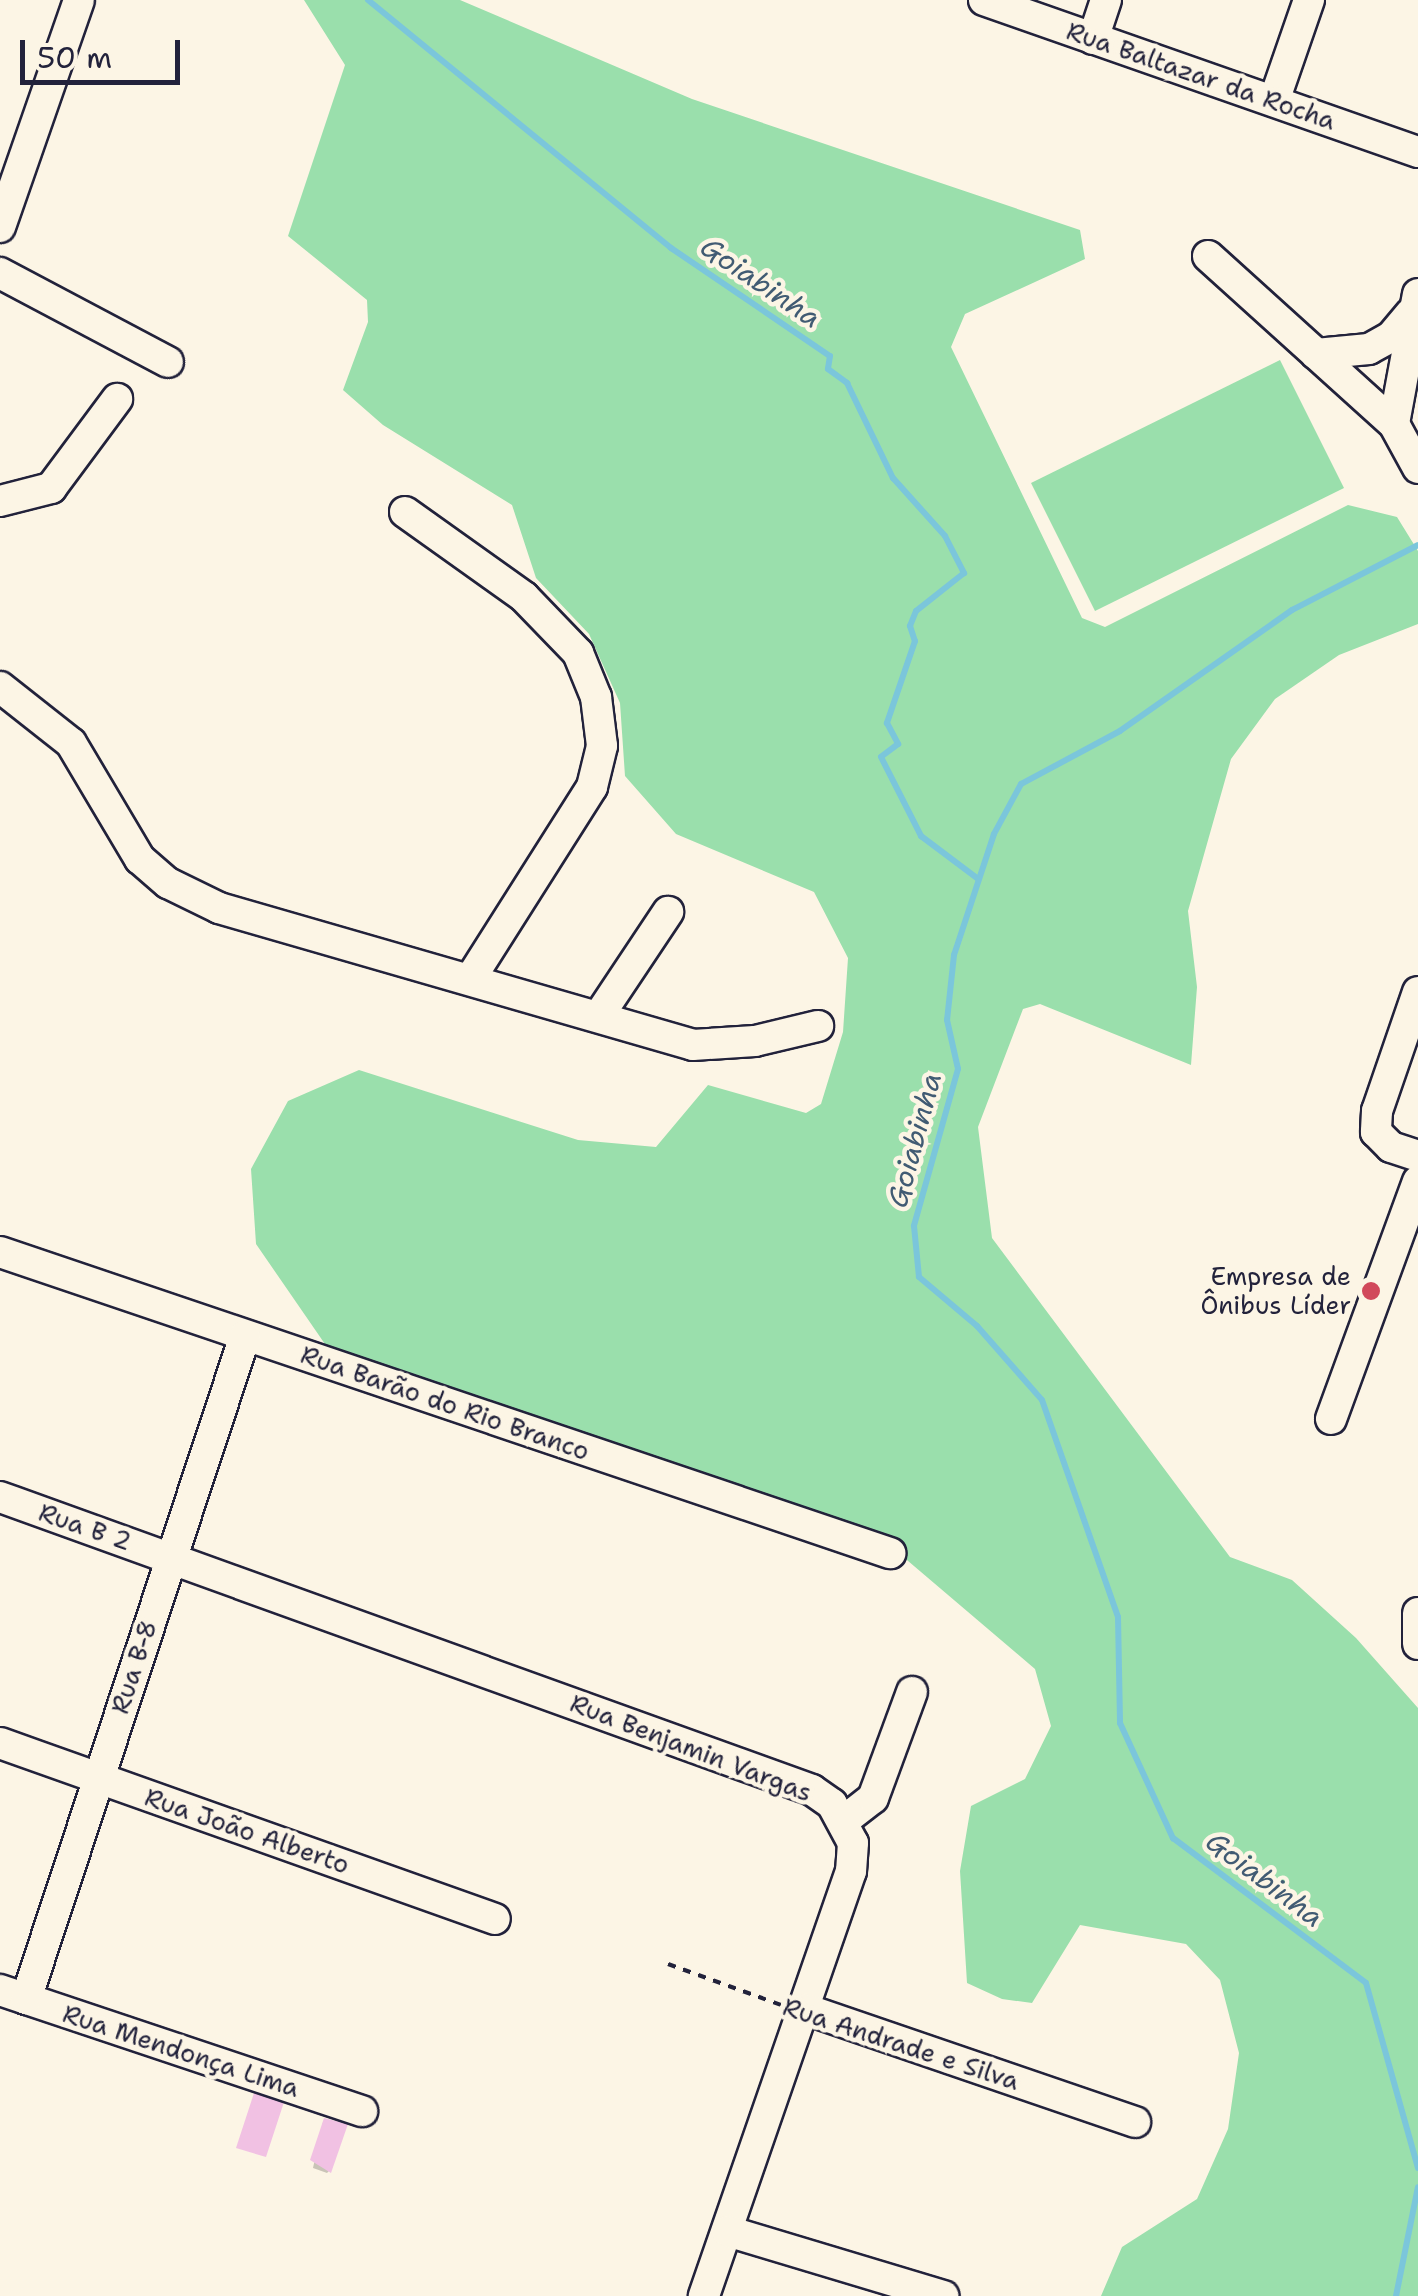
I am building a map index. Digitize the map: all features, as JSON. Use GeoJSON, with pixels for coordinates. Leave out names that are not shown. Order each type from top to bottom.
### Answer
{"type":"FeatureCollection","features":[{"type":"Feature","properties":{"kind":"street"},"geometry":{"type":"LineString","coordinates":[[0,227],[79,0]]}},
{"type":"Feature","properties":{"kind":"street","name":"Rua Baltazar da Rocha"},"geometry":{"type":"LineString","coordinates":[[984,0],[1418,152]]}},
{"type":"Feature","properties":{"kind":"street"},"geometry":{"type":"LineString","coordinates":[[1093,39],[1106,0]]}},
{"type":"Feature","properties":{"kind":"street"},"geometry":{"type":"LineString","coordinates":[[1274,101],[1309,0]]}},
{"type":"Feature","properties":{"kind":"street"},"geometry":{"type":"LineString","coordinates":[[1208,256],[1394,424],[1418,468]]}},
{"type":"Feature","properties":{"kind":"street"},"geometry":{"type":"LineString","coordinates":[[0,273],[168,362]]}},
{"type":"Feature","properties":{"kind":"street"},"geometry":{"type":"LineString","coordinates":[[1316,354],[1369,349],[1391,336],[1414,303]]}},
{"type":"Feature","properties":{"kind":"street"},"geometry":{"type":"LineString","coordinates":[[1394,424],[1414,303]]}},
{"type":"Feature","properties":{"kind":"street"},"geometry":{"type":"LineString","coordinates":[[8,490],[51,488],[117,400]]}},
{"type":"Feature","properties":{"kind":"street"},"geometry":{"type":"LineString","coordinates":[[405,512],[524,597],[578,653],[596,698],[602,746],[592,787],[470,980]]}},
{"type":"Feature","properties":{"kind":"street"},"geometry":{"type":"LineString","coordinates":[[0,687],[71,743],[140,859],[168,883],[219,908],[600,1014],[693,1046],[755,1042],[818,1026]]}},
{"type":"Feature","properties":{"kind":"street"},"geometry":{"type":"LineString","coordinates":[[600,1014],[668,912]]}},
{"type":"Feature","properties":{"kind":"street"},"geometry":{"type":"LineString","coordinates":[[1418,992],[1376,1112],[1376,1132],[1391,1147],[1418,1156]]}},
{"type":"Feature","properties":{"kind":"street"},"geometry":{"type":"LineString","coordinates":[[1331,1419],[1418,1181]]}},
{"type":"Feature","properties":{"kind":"street","name":"Rua Barão do Rio Branco"},"geometry":{"type":"LineString","coordinates":[[0,1252],[890,1553]]}},
{"type":"Feature","properties":{"kind":"street","name":"Rua B-8"},"geometry":{"type":"LineString","coordinates":[[13,1994],[98,1779],[245,1336]]}},
{"type":"Feature","properties":{"kind":"street","name":"Rua B 2"},"geometry":{"type":"LineString","coordinates":[[0,1497],[170,1557]]}},
{"type":"Feature","properties":{"kind":"street","name":"Rua Benjamin Vargas"},"geometry":{"type":"LineString","coordinates":[[170,1557],[812,1790],[846,1819]]}},
{"type":"Feature","properties":{"kind":"street"},"geometry":{"type":"LineString","coordinates":[[704,2296],[851,1871],[846,1819],[873,1798],[912,1692]]}},
{"type":"Feature","properties":{"kind":"street","name":"Rua João Alberto"},"geometry":{"type":"LineString","coordinates":[[0,1743],[495,1919]]}},
{"type":"Feature","properties":{"kind":"street","name":"Rua Mendonça Lima"},"geometry":{"type":"LineString","coordinates":[[13,1994],[362,2111]]}},
{"type":"Feature","properties":{"kind":"street","name":"Rua Andrade e Silva"},"geometry":{"type":"LineString","coordinates":[[805,2009],[1136,2122]]}},
{"type":"Feature","properties":{"kind":"street"},"geometry":{"type":"LineString","coordinates":[[727,2231],[943,2296]]}},
{"type":"Feature","properties":{"kind":"path","name":"Rua Andrade e Silva"},"geometry":{"type":"LineString","coordinates":[[668,1964],[805,2009]]}},
{"type":"Feature","properties":{"kind":"green space"},"geometry":{"type":"Polygon","coordinates":[[[304,0],[460,0],[692,99],[1080,230],[1085,259],[965,314],[951,347],[1082,618],[1105,627],[1348,505],[1397,517],[1418,551],[1418,624],[1339,655],[1275,699],[1231,759],[1188,911],[1197,987],[1191,1065],[1040,1004],[1023,1009],[978,1127],[992,1238],[1230,1557],[1292,1580],[1356,1638],[1418,1708],[1418,2296],[1101,2296],[1122,2247],[1197,2199],[1228,2129],[1239,2053],[1220,1980],[1186,1944],[1080,1925],[1032,2003],[1002,1999],[967,1983],[960,1871],[971,1806],[1025,1779],[1051,1726],[1035,1669],[874,1532],[327,1347],[256,1244],[251,1169],[288,1101],[359,1070],[578,1140],[656,1147],[708,1085],[806,1113],[821,1104],[843,1032],[848,958],[814,892],[676,834],[625,776],[620,703],[589,634],[536,578],[512,505],[383,425],[343,390],[368,322],[367,300],[288,236],[345,65],[304,0]]]}},
{"type":"Feature","properties":{"kind":"green space"},"geometry":{"type":"Polygon","coordinates":[[[1280,360],[1344,488],[1095,611],[1031,483],[1280,360]]]}},
{"type":"Feature","properties":{"kind":"building"},"geometry":{"type":"Polygon","coordinates":[[[254,2093],[284,2102],[266,2157],[236,2148],[254,2093]]]}},
{"type":"Feature","properties":{"kind":"building"},"geometry":{"type":"Polygon","coordinates":[[[324,2118],[348,2124],[331,2173],[310,2160],[324,2118]]]}},
{"type":"Feature","properties":{"kind":"waterway","name":"Goiabinha"},"geometry":{"type":"LineString","coordinates":[[368,0],[671,248],[830,356],[828,369],[847,383],[893,478],[945,536],[964,573],[916,611],[910,626],[915,641],[887,723],[898,744],[881,757],[921,836],[978,879]]}},
{"type":"Feature","properties":{"kind":"waterway","name":"Goiabinha"},"geometry":{"type":"LineString","coordinates":[[1418,545],[1292,610],[1120,731],[1021,784],[994,834],[954,955],[947,1020],[958,1069],[914,1226],[919,1277],[977,1326],[1042,1400],[1118,1617],[1120,1723],[1173,1838],[1366,1983],[1418,2168]]}},
{"type":"Feature","properties":{"kind":"waterway","name":"Goiabinha"},"geometry":{"type":"LineString","coordinates":[[1396,2296],[1418,2187]]}},
{"type":"Feature","properties":{"kind":"place","name":"Empresa de Ônibus Líder"},"geometry":{"type":"Point","coordinates":[1371,1291]}}]}
